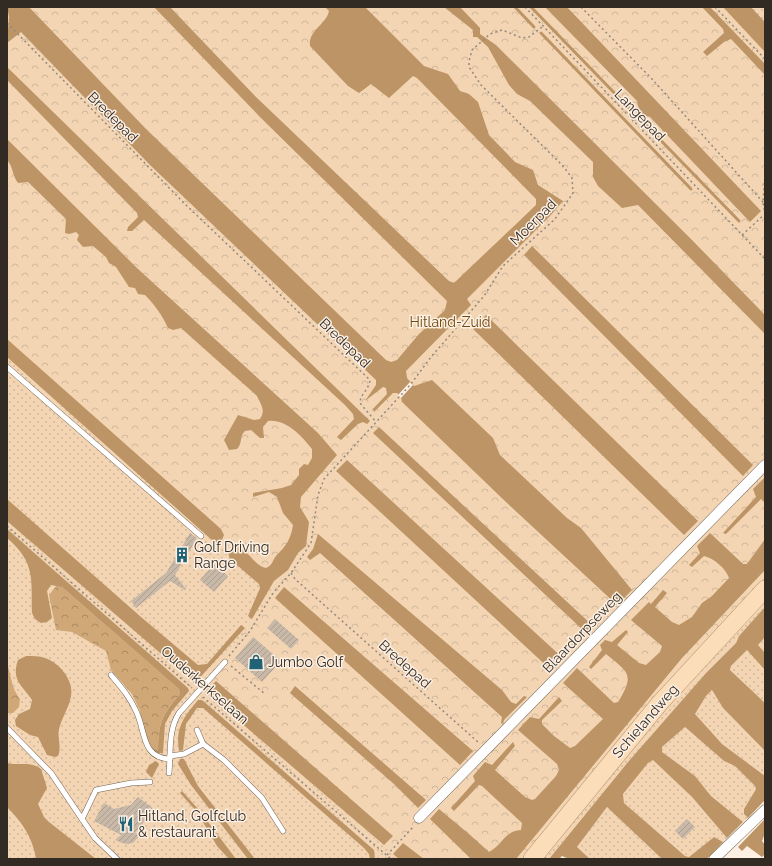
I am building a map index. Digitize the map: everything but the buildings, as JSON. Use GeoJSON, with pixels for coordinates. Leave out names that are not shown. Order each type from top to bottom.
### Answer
{"type":"FeatureCollection","features":[{"type":"Feature","properties":{"kind":"main road","name":"Schielandweg"},"geometry":{"type":"LineString","coordinates":[[532,859],[659,704],[765,589]]}},
{"type":"Feature","properties":{"kind":"street","name":"Blaardorpseweg"},"geometry":{"type":"LineString","coordinates":[[419,818],[765,465]]}},
{"type":"Feature","properties":{"kind":"street"},"geometry":{"type":"LineString","coordinates":[[714,859],[765,810]]}},
{"type":"Feature","properties":{"kind":"lane"},"geometry":{"type":"LineString","coordinates":[[7,367],[200,536]]}},
{"type":"Feature","properties":{"kind":"lane"},"geometry":{"type":"LineString","coordinates":[[169,772],[174,721],[178,713],[225,662]]}},
{"type":"Feature","properties":{"kind":"lane"},"geometry":{"type":"LineString","coordinates":[[112,675],[129,695],[137,713],[149,750],[160,759],[184,754],[203,744]]}},
{"type":"Feature","properties":{"kind":"lane"},"geometry":{"type":"LineString","coordinates":[[7,728],[51,773],[95,838],[117,859]]}},
{"type":"Feature","properties":{"kind":"lane"},"geometry":{"type":"LineString","coordinates":[[198,730],[203,744],[224,760],[262,798],[283,831]]}},
{"type":"Feature","properties":{"kind":"lane"},"geometry":{"type":"LineString","coordinates":[[82,819],[96,790],[131,783],[150,782]]}},
{"type":"Feature","properties":{"kind":"path"},"geometry":{"type":"LineString","coordinates":[[7,10],[10,7]]}},
{"type":"Feature","properties":{"kind":"path","name":"Langepad"},"geometry":{"type":"LineString","coordinates":[[525,7],[542,27],[765,259]]}},
{"type":"Feature","properties":{"kind":"path"},"geometry":{"type":"LineString","coordinates":[[581,7],[652,79],[763,202]]}},
{"type":"Feature","properties":{"kind":"path"},"geometry":{"type":"LineString","coordinates":[[715,7],[765,59]]}},
{"type":"Feature","properties":{"kind":"path","name":"Bredepad"},"geometry":{"type":"LineString","coordinates":[[7,23],[186,205],[370,380],[370,386],[360,398],[360,403],[376,422]]}},
{"type":"Feature","properties":{"kind":"path","name":"Moerpad"},"geometry":{"type":"LineString","coordinates":[[376,422],[411,384],[431,357],[484,296],[504,266],[555,219],[573,193],[572,178],[563,166],[493,98],[474,77],[469,62],[472,50],[494,31],[502,30],[522,38],[529,37],[542,27]]}},
{"type":"Feature","properties":{"kind":"path"},"geometry":{"type":"LineString","coordinates":[[742,236],[765,214],[763,202],[765,175]]}},
{"type":"Feature","properties":{"kind":"path"},"geometry":{"type":"LineString","coordinates":[[265,694],[225,662],[250,631],[273,593],[291,573],[311,543],[318,496],[324,479],[376,422]]}},
{"type":"Feature","properties":{"kind":"path","name":"Ouderkerkselaan"},"geometry":{"type":"LineString","coordinates":[[7,526],[391,859]]}},
{"type":"Feature","properties":{"kind":"path","name":"Bredepad"},"geometry":{"type":"LineString","coordinates":[[291,573],[295,579],[487,749]]}},
{"type":"Feature","properties":{"kind":"path"},"geometry":{"type":"LineString","coordinates":[[387,855],[413,828],[419,818]]}},
{"type":"Feature","properties":{"kind":"green space","name":"Hitland-Zuid"},"geometry":{"type":"Polygon","coordinates":[[[7,7],[728,7],[765,46],[765,585],[523,859],[398,859],[203,688],[276,589],[7,349],[7,7]]]}},
{"type":"Feature","properties":{"kind":"green space"},"geometry":{"type":"Polygon","coordinates":[[[751,7],[765,7],[765,22],[751,7]]]}},
{"type":"Feature","properties":{"kind":"green space"},"geometry":{"type":"Polygon","coordinates":[[[7,151],[468,859],[7,859],[7,151]]]}},
{"type":"Feature","properties":{"kind":"green space"},"geometry":{"type":"Polygon","coordinates":[[[57,585],[62,587],[179,689],[180,694],[168,709],[160,726],[158,752],[155,752],[150,748],[141,721],[140,711],[132,694],[111,670],[106,651],[72,632],[56,630],[49,595],[57,585]]]}},
{"type":"Feature","properties":{"kind":"green space"},"geometry":{"type":"Polygon","coordinates":[[[765,599],[765,607],[739,636],[736,643],[706,673],[628,762],[549,859],[538,859],[628,749],[765,599]]]}},
{"type":"Feature","properties":{"kind":"green space"},"geometry":{"type":"Polygon","coordinates":[[[765,637],[765,653],[758,645],[765,637]]]}},
{"type":"Feature","properties":{"kind":"green space"},"geometry":{"type":"Polygon","coordinates":[[[747,650],[765,670],[765,703],[730,670],[731,666],[747,650]]]}},
{"type":"Feature","properties":{"kind":"green space"},"geometry":{"type":"Polygon","coordinates":[[[7,664],[13,687],[20,699],[19,707],[13,713],[7,713],[7,664]]]}},
{"type":"Feature","properties":{"kind":"green space"},"geometry":{"type":"Polygon","coordinates":[[[712,690],[723,708],[765,751],[765,776],[722,744],[698,719],[695,714],[706,696],[712,690]]]}},
{"type":"Feature","properties":{"kind":"green space"},"geometry":{"type":"Polygon","coordinates":[[[685,727],[724,761],[735,766],[755,786],[756,789],[744,809],[744,814],[748,818],[743,822],[711,796],[695,776],[662,752],[662,747],[685,727]]]}},
{"type":"Feature","properties":{"kind":"green space"},"geometry":{"type":"Polygon","coordinates":[[[653,759],[692,797],[723,832],[727,838],[723,842],[714,837],[689,857],[685,856],[624,803],[623,794],[653,759]]]}},
{"type":"Feature","properties":{"kind":"green space"},"geometry":{"type":"Polygon","coordinates":[[[607,807],[662,859],[590,859],[577,847],[607,807]]]}},
{"type":"Feature","properties":{"kind":"shaded area"},"geometry":{"type":"Polygon","coordinates":[[[7,7],[29,7],[146,129],[386,360],[391,362],[397,360],[419,334],[445,310],[447,301],[260,117],[154,7],[170,7],[256,97],[449,281],[454,283],[536,205],[536,199],[417,78],[413,76],[389,98],[371,84],[359,93],[348,86],[310,46],[310,40],[314,32],[327,16],[329,11],[325,7],[365,7],[424,66],[448,74],[460,91],[469,94],[478,102],[489,135],[515,162],[533,170],[538,185],[563,201],[550,216],[467,299],[471,305],[406,371],[407,378],[414,386],[432,380],[493,438],[500,455],[567,518],[581,528],[632,590],[617,605],[507,503],[402,402],[401,397],[397,393],[393,393],[374,412],[373,409],[387,394],[386,388],[383,387],[365,401],[376,385],[376,380],[150,165],[21,32],[7,43],[9,17],[7,7]]]}},
{"type":"Feature","properties":{"kind":"shaded area"},"geometry":{"type":"Polygon","coordinates":[[[444,7],[460,7],[480,28],[480,34],[496,45],[692,240],[765,315],[765,334],[638,205],[622,208],[598,186],[593,177],[593,162],[530,101],[517,94],[509,85],[488,47],[477,37],[473,37],[473,30],[444,7]]]}},
{"type":"Feature","properties":{"kind":"shaded area"},"geometry":{"type":"Polygon","coordinates":[[[545,7],[567,7],[761,211],[750,222],[650,117],[646,116],[641,119],[637,117],[639,110],[637,101],[545,7]]]}},
{"type":"Feature","properties":{"kind":"shaded area"},"geometry":{"type":"Polygon","coordinates":[[[702,7],[710,7],[765,64],[765,75],[731,39],[724,42],[707,56],[703,52],[724,33],[723,29],[702,7]]]}},
{"type":"Feature","properties":{"kind":"shaded area"},"geometry":{"type":"Polygon","coordinates":[[[723,7],[751,7],[765,22],[765,52],[723,7]]]}},
{"type":"Feature","properties":{"kind":"shaded area"},"geometry":{"type":"Polygon","coordinates":[[[7,67],[370,421],[367,424],[363,422],[358,424],[341,440],[337,437],[354,419],[353,414],[345,405],[144,220],[132,231],[127,231],[128,227],[138,217],[137,213],[7,80],[7,67]]]}},
{"type":"Feature","properties":{"kind":"shaded area"},"geometry":{"type":"Polygon","coordinates":[[[7,139],[138,269],[318,433],[337,455],[301,497],[300,507],[309,522],[306,546],[298,553],[288,570],[274,581],[252,619],[248,616],[260,588],[259,584],[230,559],[228,552],[234,546],[239,547],[257,564],[266,568],[271,564],[288,542],[293,525],[283,513],[277,497],[269,492],[253,497],[253,493],[291,485],[299,475],[299,469],[304,464],[308,465],[312,458],[312,449],[298,433],[287,425],[275,421],[268,421],[263,427],[264,438],[260,438],[251,430],[245,431],[242,435],[239,447],[237,449],[229,450],[224,440],[238,415],[254,420],[260,419],[262,416],[263,410],[257,396],[181,328],[173,330],[168,328],[161,314],[152,303],[145,295],[138,294],[135,288],[129,287],[116,267],[109,263],[106,257],[93,246],[83,247],[77,240],[79,235],[76,232],[69,234],[65,233],[66,219],[28,182],[18,183],[16,180],[7,160],[7,139]]]}},
{"type":"Feature","properties":{"kind":"shaded area"},"geometry":{"type":"Polygon","coordinates":[[[532,246],[753,465],[743,476],[524,255],[532,246]]]}},
{"type":"Feature","properties":{"kind":"shaded area"},"geometry":{"type":"Polygon","coordinates":[[[486,315],[698,521],[684,535],[473,329],[486,315]]]}},
{"type":"Feature","properties":{"kind":"shaded area"},"geometry":{"type":"Polygon","coordinates":[[[7,339],[221,529],[224,535],[221,542],[218,544],[213,541],[7,357],[7,339]]]}},
{"type":"Feature","properties":{"kind":"shaded area"},"geometry":{"type":"Polygon","coordinates":[[[379,427],[592,625],[599,623],[588,633],[584,631],[373,433],[379,427]]]}},
{"type":"Feature","properties":{"kind":"shaded area"},"geometry":{"type":"Polygon","coordinates":[[[347,460],[564,659],[552,671],[336,471],[347,460]]]}},
{"type":"Feature","properties":{"kind":"shaded area"},"geometry":{"type":"Polygon","coordinates":[[[765,477],[765,503],[761,499],[726,534],[723,533],[756,497],[753,489],[765,477]]]}},
{"type":"Feature","properties":{"kind":"shaded area"},"geometry":{"type":"Polygon","coordinates":[[[7,499],[198,665],[207,664],[241,625],[245,628],[195,683],[7,521],[7,499]]]}},
{"type":"Feature","properties":{"kind":"shaded area"},"geometry":{"type":"Polygon","coordinates":[[[7,529],[188,688],[189,691],[172,711],[165,724],[163,753],[158,753],[160,727],[168,709],[180,694],[179,689],[62,587],[51,585],[47,591],[52,618],[47,622],[41,623],[35,619],[32,613],[30,572],[23,555],[7,538],[7,529]]]}},
{"type":"Feature","properties":{"kind":"shaded area"},"geometry":{"type":"Polygon","coordinates":[[[710,533],[743,564],[747,564],[765,539],[765,570],[682,658],[516,859],[471,859],[430,819],[439,809],[489,852],[498,846],[511,833],[521,830],[522,823],[482,786],[479,785],[454,811],[451,808],[475,781],[473,776],[485,762],[492,765],[513,742],[515,746],[495,770],[525,797],[532,800],[535,799],[556,776],[559,770],[557,764],[518,730],[530,717],[539,719],[559,697],[562,701],[542,720],[542,724],[554,736],[570,748],[575,746],[603,719],[563,683],[577,668],[614,703],[618,702],[628,680],[624,670],[606,654],[591,669],[589,667],[602,650],[600,645],[605,640],[612,642],[626,630],[628,632],[617,645],[639,663],[646,665],[660,652],[662,646],[631,620],[649,602],[651,604],[663,590],[667,593],[655,607],[672,622],[679,625],[692,617],[702,603],[712,596],[729,578],[719,564],[708,557],[704,556],[692,567],[689,565],[700,553],[697,546],[710,533]]]}},
{"type":"Feature","properties":{"kind":"shaded area"},"geometry":{"type":"Polygon","coordinates":[[[318,534],[502,690],[511,702],[516,704],[524,696],[527,697],[504,720],[503,724],[501,723],[502,717],[320,553],[310,560],[307,557],[313,549],[318,534]]]}},
{"type":"Feature","properties":{"kind":"shaded area"},"geometry":{"type":"Polygon","coordinates":[[[284,587],[473,751],[460,765],[275,598],[284,587]]]}},
{"type":"Feature","properties":{"kind":"shaded area"},"geometry":{"type":"Polygon","coordinates":[[[765,607],[765,637],[758,645],[765,653],[765,670],[747,650],[731,666],[730,670],[765,703],[765,751],[723,708],[712,690],[706,696],[695,714],[722,744],[765,776],[765,800],[748,818],[744,814],[744,809],[756,789],[755,786],[735,766],[724,761],[685,727],[662,747],[662,752],[695,776],[711,796],[743,822],[727,838],[692,797],[653,760],[648,763],[623,794],[624,803],[685,856],[689,857],[714,837],[723,842],[707,859],[662,859],[607,807],[577,847],[590,859],[569,859],[562,856],[559,859],[549,859],[628,762],[706,673],[736,643],[739,636],[765,607]]]}},
{"type":"Feature","properties":{"kind":"shaded area"},"geometry":{"type":"Polygon","coordinates":[[[26,656],[34,656],[51,660],[65,673],[70,684],[71,696],[59,729],[60,749],[58,756],[55,757],[47,755],[38,737],[30,735],[16,726],[15,720],[19,714],[30,709],[32,700],[19,682],[16,673],[18,660],[26,656]]]}},
{"type":"Feature","properties":{"kind":"shaded area"},"geometry":{"type":"Polygon","coordinates":[[[216,681],[393,836],[384,845],[205,692],[216,681]]]}},
{"type":"Feature","properties":{"kind":"shaded area"},"geometry":{"type":"Polygon","coordinates":[[[295,686],[426,800],[418,808],[394,784],[290,693],[295,686]]]}},
{"type":"Feature","properties":{"kind":"shaded area"},"geometry":{"type":"Polygon","coordinates":[[[198,700],[202,700],[374,850],[375,859],[370,859],[369,854],[364,848],[203,708],[197,708],[186,724],[183,750],[179,751],[178,735],[182,723],[198,700]]]}},
{"type":"Feature","properties":{"kind":"shaded area"},"geometry":{"type":"Polygon","coordinates":[[[180,759],[184,759],[198,786],[255,859],[248,859],[191,785],[178,764],[180,759]]]}},
{"type":"Feature","properties":{"kind":"shaded area"},"geometry":{"type":"Polygon","coordinates":[[[156,761],[159,764],[152,778],[146,772],[149,765],[156,761]]]}},
{"type":"Feature","properties":{"kind":"shaded area"},"geometry":{"type":"Polygon","coordinates":[[[7,763],[29,764],[41,769],[47,788],[38,804],[44,817],[96,859],[36,859],[35,851],[26,831],[7,807],[7,763]]]}},
{"type":"Feature","properties":{"kind":"shaded area"},"geometry":{"type":"Polygon","coordinates":[[[182,791],[199,810],[236,859],[229,859],[217,846],[197,812],[180,793],[182,791]]]}},
{"type":"Feature","properties":{"kind":"shaded area"},"geometry":{"type":"Polygon","coordinates":[[[765,819],[765,833],[762,841],[765,845],[765,854],[762,857],[747,846],[742,851],[738,847],[765,819]]]}},
{"type":"Feature","properties":{"kind":"shaded area"},"geometry":{"type":"Polygon","coordinates":[[[403,843],[424,859],[399,859],[393,854],[403,843]]]}},
{"type":"Feature","properties":{"kind":"pier"},"geometry":{"type":"Polygon","coordinates":[[[410,382],[413,385],[401,398],[398,395],[410,382]]]}},
{"type":"Feature","properties":{"kind":"waterway"},"geometry":{"type":"LineString","coordinates":[[515,7],[534,27]]}},
{"type":"Feature","properties":{"kind":"waterway"},"geometry":{"type":"LineString","coordinates":[[531,7],[630,109]]}},
{"type":"Feature","properties":{"kind":"waterway"},"geometry":{"type":"LineString","coordinates":[[541,33],[691,189]]}},
{"type":"Feature","properties":{"kind":"waterway"},"geometry":{"type":"LineString","coordinates":[[644,123],[739,221]]}},
{"type":"Feature","properties":{"kind":"place","name":"Golf Driving Range"},"geometry":{"type":"Point","coordinates":[182,555]}},
{"type":"Feature","properties":{"kind":"place","name":"Jumbo Golf"},"geometry":{"type":"Point","coordinates":[256,662]}},
{"type":"Feature","properties":{"kind":"place","name":"Hitland, Golfclub & restaurant"},"geometry":{"type":"Point","coordinates":[126,824]}}]}
